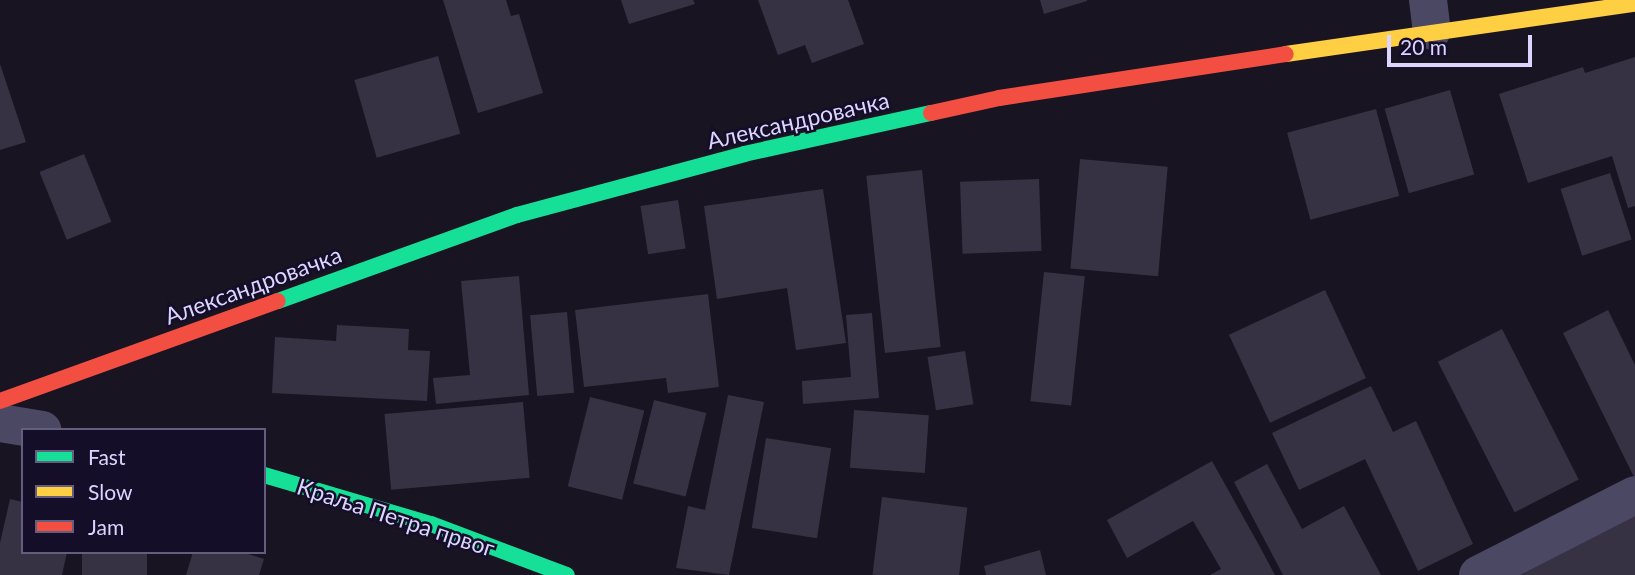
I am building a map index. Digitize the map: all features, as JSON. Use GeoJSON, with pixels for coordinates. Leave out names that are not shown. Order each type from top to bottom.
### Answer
{"type":"FeatureCollection","features":[{"type":"Feature","properties":{"kind":"street","name":"Александровачка"},"geometry":{"type":"LineString","coordinates":[[0,401],[517,215],[744,154],[999,98],[1430,16],[1635,4]]}},
{"type":"Feature","properties":{"kind":"street"},"geometry":{"type":"LineString","coordinates":[[0,423],[30,428]]}},
{"type":"Feature","properties":{"kind":"street","name":"Краља Петра првог"},"geometry":{"type":"LineString","coordinates":[[266,476],[431,524],[567,575]]}},
{"type":"Feature","properties":{"kind":"street"},"geometry":{"type":"LineString","coordinates":[[1478,575],[1635,495]]}},
{"type":"Feature","properties":{"kind":"building"},"geometry":{"type":"Polygon","coordinates":[[[443,0],[506,0],[511,16],[519,14],[543,93],[478,113],[443,0]]]}},
{"type":"Feature","properties":{"kind":"building"},"geometry":{"type":"Polygon","coordinates":[[[621,0],[693,0],[695,4],[629,24],[621,0]]]}},
{"type":"Feature","properties":{"kind":"building"},"geometry":{"type":"Polygon","coordinates":[[[758,0],[848,0],[864,44],[812,63],[805,45],[778,55],[758,0]]]}},
{"type":"Feature","properties":{"kind":"building"},"geometry":{"type":"Polygon","coordinates":[[[1040,0],[1087,0],[1087,1],[1044,14],[1040,0]]]}},
{"type":"Feature","properties":{"kind":"building"},"geometry":{"type":"Polygon","coordinates":[[[438,56],[460,134],[377,158],[354,80],[438,56]]]}},
{"type":"Feature","properties":{"kind":"building"},"geometry":{"type":"Polygon","coordinates":[[[1635,57],[1635,206],[1628,208],[1612,156],[1528,183],[1499,94],[1583,67],[1585,73],[1635,57]]]}},
{"type":"Feature","properties":{"kind":"building"},"geometry":{"type":"Polygon","coordinates":[[[0,64],[26,142],[0,150],[0,64]]]}},
{"type":"Feature","properties":{"kind":"building"},"geometry":{"type":"Polygon","coordinates":[[[1450,90],[1474,175],[1409,193],[1385,109],[1450,90]]]}},
{"type":"Feature","properties":{"kind":"building"},"geometry":{"type":"Polygon","coordinates":[[[1376,109],[1399,196],[1310,220],[1287,133],[1376,109]]]}},
{"type":"Feature","properties":{"kind":"building"},"geometry":{"type":"Polygon","coordinates":[[[84,154],[111,222],[67,240],[39,172],[84,154]]]}},
{"type":"Feature","properties":{"kind":"building"},"geometry":{"type":"Polygon","coordinates":[[[1080,159],[1168,167],[1158,276],[1070,269],[1080,159]]]}},
{"type":"Feature","properties":{"kind":"building"},"geometry":{"type":"Polygon","coordinates":[[[922,170],[941,347],[885,353],[866,176],[922,170]]]}},
{"type":"Feature","properties":{"kind":"building"},"geometry":{"type":"Polygon","coordinates":[[[1610,173],[1632,240],[1582,256],[1561,189],[1610,173]]]}},
{"type":"Feature","properties":{"kind":"building"},"geometry":{"type":"Polygon","coordinates":[[[1039,179],[1042,251],[963,254],[960,182],[1039,179]]]}},
{"type":"Feature","properties":{"kind":"building"},"geometry":{"type":"Polygon","coordinates":[[[823,189],[846,343],[796,350],[787,288],[717,299],[704,206],[823,189]]]}},
{"type":"Feature","properties":{"kind":"building"},"geometry":{"type":"Polygon","coordinates":[[[678,200],[686,248],[648,254],[640,206],[678,200]]]}},
{"type":"Feature","properties":{"kind":"building"},"geometry":{"type":"Polygon","coordinates":[[[1044,272],[1085,276],[1071,406],[1030,401],[1044,272]]]}},
{"type":"Feature","properties":{"kind":"building"},"geometry":{"type":"Polygon","coordinates":[[[519,276],[529,395],[436,404],[433,378],[470,375],[461,281],[519,276]]]}},
{"type":"Feature","properties":{"kind":"building"},"geometry":{"type":"Polygon","coordinates":[[[1325,290],[1366,378],[1270,423],[1229,335],[1325,290]]]}},
{"type":"Feature","properties":{"kind":"building"},"geometry":{"type":"Polygon","coordinates":[[[708,294],[719,387],[668,393],[666,378],[584,387],[575,310],[708,294]]]}},
{"type":"Feature","properties":{"kind":"building"},"geometry":{"type":"Polygon","coordinates":[[[1608,310],[1635,365],[1635,479],[1563,333],[1608,310]]]}},
{"type":"Feature","properties":{"kind":"building"},"geometry":{"type":"Polygon","coordinates":[[[567,312],[574,393],[537,396],[530,315],[567,312]]]}},
{"type":"Feature","properties":{"kind":"building"},"geometry":{"type":"Polygon","coordinates":[[[872,313],[879,398],[803,404],[802,381],[851,377],[846,315],[872,313]]]}},
{"type":"Feature","properties":{"kind":"building"},"geometry":{"type":"Polygon","coordinates":[[[337,325],[409,329],[408,350],[430,351],[427,401],[272,393],[275,337],[336,341],[337,325]]]}},
{"type":"Feature","properties":{"kind":"building"},"geometry":{"type":"Polygon","coordinates":[[[1502,329],[1579,480],[1515,512],[1438,362],[1502,329]]]}},
{"type":"Feature","properties":{"kind":"building"},"geometry":{"type":"Polygon","coordinates":[[[965,351],[973,404],[936,410],[927,357],[965,351]]]}},
{"type":"Feature","properties":{"kind":"building"},"geometry":{"type":"Polygon","coordinates":[[[1371,386],[1393,432],[1416,421],[1473,544],[1418,571],[1365,459],[1299,490],[1272,433],[1371,386]]]}},
{"type":"Feature","properties":{"kind":"building"},"geometry":{"type":"Polygon","coordinates":[[[728,395],[764,402],[729,575],[676,568],[688,506],[705,510],[728,395]]]}},
{"type":"Feature","properties":{"kind":"building"},"geometry":{"type":"Polygon","coordinates":[[[590,397],[644,411],[622,500],[568,486],[590,397]]]}},
{"type":"Feature","properties":{"kind":"building"},"geometry":{"type":"Polygon","coordinates":[[[654,400],[706,413],[686,497],[633,483],[654,400]]]}},
{"type":"Feature","properties":{"kind":"building"},"geometry":{"type":"Polygon","coordinates":[[[523,402],[530,478],[391,490],[385,414],[523,402]]]}},
{"type":"Feature","properties":{"kind":"building"},"geometry":{"type":"Polygon","coordinates":[[[854,410],[929,415],[925,473],[850,468],[854,410]]]}},
{"type":"Feature","properties":{"kind":"building"},"geometry":{"type":"Polygon","coordinates":[[[766,438],[831,448],[817,538],[752,528],[766,438]]]}},
{"type":"Feature","properties":{"kind":"building"},"geometry":{"type":"Polygon","coordinates":[[[1212,461],[1275,575],[1210,575],[1221,569],[1193,521],[1127,558],[1107,520],[1212,461]]]}},
{"type":"Feature","properties":{"kind":"building"},"geometry":{"type":"Polygon","coordinates":[[[1267,464],[1302,529],[1344,506],[1381,575],[1283,575],[1234,482],[1267,464]]]}},
{"type":"Feature","properties":{"kind":"building"},"geometry":{"type":"Polygon","coordinates":[[[882,497],[967,507],[959,575],[872,574],[882,497]]]}},
{"type":"Feature","properties":{"kind":"building"},"geometry":{"type":"Polygon","coordinates":[[[10,499],[21,502],[21,554],[67,554],[62,575],[0,575],[0,543],[10,499]]]}},
{"type":"Feature","properties":{"kind":"building"},"geometry":{"type":"Polygon","coordinates":[[[1635,516],[1635,575],[1511,575],[1635,516]]]}},
{"type":"Feature","properties":{"kind":"building"},"geometry":{"type":"Polygon","coordinates":[[[1040,550],[1046,575],[986,575],[984,566],[1040,550]]]}},
{"type":"Feature","properties":{"kind":"building"},"geometry":{"type":"Polygon","coordinates":[[[82,554],[147,554],[147,575],[82,575],[82,554]]]}},
{"type":"Feature","properties":{"kind":"building"},"geometry":{"type":"Polygon","coordinates":[[[192,554],[248,554],[264,559],[259,575],[186,575],[192,554]]]}},
{"type":"Feature","properties":{"kind":"traffic: fast"},"geometry":{"type":"LineString","coordinates":[[278,301],[517,215],[744,154],[931,113]]}},
{"type":"Feature","properties":{"kind":"traffic: fast"},"geometry":{"type":"LineString","coordinates":[[266,476],[431,524],[567,575]]}},
{"type":"Feature","properties":{"kind":"traffic: slow"},"geometry":{"type":"LineString","coordinates":[[1286,54],[1635,4]]}},
{"type":"Feature","properties":{"kind":"traffic: jam"},"geometry":{"type":"LineString","coordinates":[[931,113],[999,98],[1286,54]]}},
{"type":"Feature","properties":{"kind":"traffic: jam"},"geometry":{"type":"LineString","coordinates":[[0,401],[278,301]]}}]}
